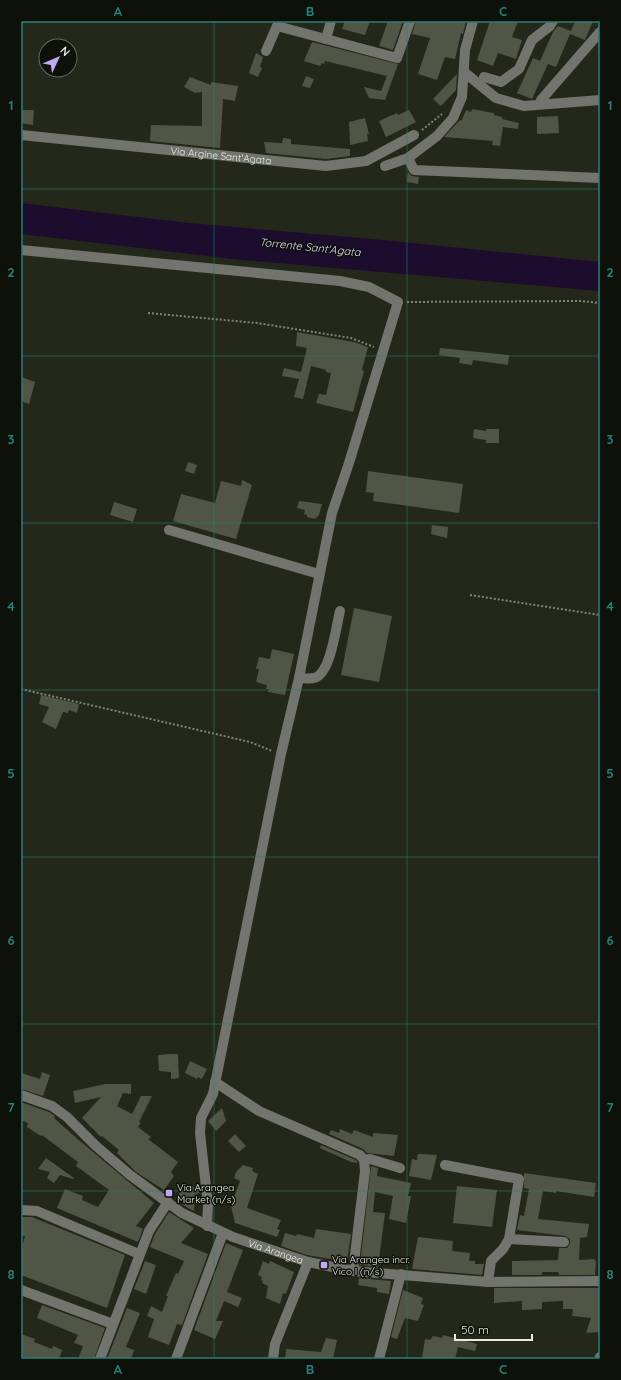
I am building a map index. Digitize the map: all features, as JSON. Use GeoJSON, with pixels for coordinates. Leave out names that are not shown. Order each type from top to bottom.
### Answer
{"type":"FeatureCollection","features":[{"type":"Feature","properties":{"kind":"street"},"geometry":{"type":"LineString","coordinates":[[326,39],[331,21]]}},
{"type":"Feature","properties":{"kind":"street"},"geometry":{"type":"LineString","coordinates":[[266,52],[277,26],[397,58],[410,21]]}},
{"type":"Feature","properties":{"kind":"street"},"geometry":{"type":"LineString","coordinates":[[384,166],[408,158],[437,136],[452,118],[462,96],[465,50],[473,21]]}},
{"type":"Feature","properties":{"kind":"street"},"geometry":{"type":"LineString","coordinates":[[484,77],[501,82],[519,69],[532,40],[550,26],[552,21]]}},
{"type":"Feature","properties":{"kind":"street"},"geometry":{"type":"LineString","coordinates":[[541,100],[600,32]]}},
{"type":"Feature","properties":{"kind":"street"},"geometry":{"type":"LineString","coordinates":[[464,72],[496,98],[524,106],[600,100]]}},
{"type":"Feature","properties":{"kind":"street","name":"Via Argine Sant'Agata"},"geometry":{"type":"LineString","coordinates":[[21,135],[326,166],[366,161],[414,135]]}},
{"type":"Feature","properties":{"kind":"street"},"geometry":{"type":"LineString","coordinates":[[408,158],[414,170],[600,178]]}},
{"type":"Feature","properties":{"kind":"street"},"geometry":{"type":"LineString","coordinates":[[21,250],[340,281],[369,287],[398,302],[382,350],[349,463],[332,513],[281,754],[213,1094],[201,1118],[200,1134],[208,1205],[207,1226]]}},
{"type":"Feature","properties":{"kind":"street"},"geometry":{"type":"LineString","coordinates":[[169,530],[319,574]]}},
{"type":"Feature","properties":{"kind":"street"},"geometry":{"type":"LineString","coordinates":[[298,678],[315,678],[324,671],[330,658],[340,611]]}},
{"type":"Feature","properties":{"kind":"street"},"geometry":{"type":"LineString","coordinates":[[215,1082],[259,1111],[360,1155],[364,1160],[366,1171],[353,1271]]}},
{"type":"Feature","properties":{"kind":"street","name":"Via Arangea"},"geometry":{"type":"LineString","coordinates":[[21,1095],[52,1106],[67,1117],[96,1146],[130,1175],[168,1202],[207,1226],[223,1233],[308,1262],[353,1271],[488,1282],[600,1280]]}},
{"type":"Feature","properties":{"kind":"street"},"geometry":{"type":"LineString","coordinates":[[364,1160],[370,1159],[400,1168]]}},
{"type":"Feature","properties":{"kind":"street"},"geometry":{"type":"LineString","coordinates":[[445,1165],[518,1179],[508,1239],[503,1249],[491,1261],[488,1282]]}},
{"type":"Feature","properties":{"kind":"street"},"geometry":{"type":"LineString","coordinates":[[100,1359],[139,1254],[149,1231],[168,1202]]}},
{"type":"Feature","properties":{"kind":"street"},"geometry":{"type":"LineString","coordinates":[[21,1210],[37,1212],[139,1254]]}},
{"type":"Feature","properties":{"kind":"street"},"geometry":{"type":"LineString","coordinates":[[176,1359],[223,1233]]}},
{"type":"Feature","properties":{"kind":"street"},"geometry":{"type":"LineString","coordinates":[[508,1239],[564,1242]]}},
{"type":"Feature","properties":{"kind":"street"},"geometry":{"type":"LineString","coordinates":[[273,1359],[275,1344],[308,1262]]}},
{"type":"Feature","properties":{"kind":"street"},"geometry":{"type":"LineString","coordinates":[[379,1359],[401,1274]]}},
{"type":"Feature","properties":{"kind":"street"},"geometry":{"type":"LineString","coordinates":[[21,1290],[113,1324]]}},
{"type":"Feature","properties":{"kind":"path"},"geometry":{"type":"LineString","coordinates":[[414,135],[446,110]]}},
{"type":"Feature","properties":{"kind":"path"},"geometry":{"type":"LineString","coordinates":[[398,302],[581,301],[600,303]]}},
{"type":"Feature","properties":{"kind":"path"},"geometry":{"type":"LineString","coordinates":[[148,313],[257,323],[351,338],[382,350]]}},
{"type":"Feature","properties":{"kind":"path"},"geometry":{"type":"LineString","coordinates":[[470,595],[600,615]]}},
{"type":"Feature","properties":{"kind":"path"},"geometry":{"type":"LineString","coordinates":[[21,689],[250,742],[281,754]]}},
{"type":"Feature","properties":{"kind":"water","name":"Torrente Sant'Agata"},"geometry":{"type":"Polygon","coordinates":[[[21,203],[189,223],[383,240],[600,262],[600,291],[241,260],[21,234],[21,203]]]}},
{"type":"Feature","properties":{"kind":"building"},"geometry":{"type":"Polygon","coordinates":[[[345,21],[370,21],[365,35],[342,29],[345,21]]]}},
{"type":"Feature","properties":{"kind":"building"},"geometry":{"type":"Polygon","coordinates":[[[388,21],[403,21],[393,50],[379,46],[388,21]]]}},
{"type":"Feature","properties":{"kind":"building"},"geometry":{"type":"Polygon","coordinates":[[[416,21],[466,21],[463,34],[461,33],[455,59],[445,57],[437,80],[418,74],[430,38],[412,34],[416,21]]]}},
{"type":"Feature","properties":{"kind":"building"},"geometry":{"type":"Polygon","coordinates":[[[490,21],[518,21],[512,37],[522,40],[516,59],[498,53],[493,66],[477,60],[490,21]]]}},
{"type":"Feature","properties":{"kind":"building"},"geometry":{"type":"Polygon","coordinates":[[[575,21],[593,21],[585,40],[570,34],[556,67],[548,64],[532,99],[517,93],[533,58],[540,61],[553,32],[558,26],[571,31],[575,21]]]}},
{"type":"Feature","properties":{"kind":"building"},"geometry":{"type":"Polygon","coordinates":[[[312,42],[398,64],[385,100],[369,98],[364,87],[381,91],[387,76],[325,61],[324,64],[322,63],[320,66],[304,61],[312,42]]]}},
{"type":"Feature","properties":{"kind":"building"},"geometry":{"type":"Polygon","coordinates":[[[256,53],[263,57],[260,67],[262,68],[258,77],[249,73],[256,53]]]}},
{"type":"Feature","properties":{"kind":"building"},"geometry":{"type":"Polygon","coordinates":[[[457,74],[456,90],[441,106],[433,99],[457,74]]]}},
{"type":"Feature","properties":{"kind":"building"},"geometry":{"type":"Polygon","coordinates":[[[306,76],[314,79],[310,88],[302,86],[306,76]]]}},
{"type":"Feature","properties":{"kind":"building"},"geometry":{"type":"Polygon","coordinates":[[[190,77],[211,85],[211,82],[238,86],[235,101],[223,99],[220,148],[150,141],[151,125],[202,126],[202,92],[195,93],[184,87],[190,77]]]}},
{"type":"Feature","properties":{"kind":"building"},"geometry":{"type":"Polygon","coordinates":[[[472,109],[494,113],[494,115],[502,117],[502,119],[519,123],[518,129],[503,127],[500,146],[492,145],[493,141],[444,137],[459,121],[462,120],[466,110],[471,112],[472,109]]]}},
{"type":"Feature","properties":{"kind":"building"},"geometry":{"type":"Polygon","coordinates":[[[21,110],[34,110],[33,125],[21,123],[21,110]]]}},
{"type":"Feature","properties":{"kind":"building"},"geometry":{"type":"Polygon","coordinates":[[[409,110],[416,122],[386,137],[379,121],[397,113],[398,115],[409,110]]]}},
{"type":"Feature","properties":{"kind":"building"},"geometry":{"type":"Polygon","coordinates":[[[558,116],[559,133],[537,134],[537,117],[558,116]]]}},
{"type":"Feature","properties":{"kind":"building"},"geometry":{"type":"Polygon","coordinates":[[[365,118],[369,134],[367,134],[368,141],[350,145],[349,122],[365,118]]]}},
{"type":"Feature","properties":{"kind":"building"},"geometry":{"type":"Polygon","coordinates":[[[283,138],[291,139],[291,144],[350,149],[350,156],[326,159],[266,153],[264,142],[282,143],[283,138]]]}},
{"type":"Feature","properties":{"kind":"building"},"geometry":{"type":"Polygon","coordinates":[[[408,172],[411,176],[419,177],[418,184],[407,182],[408,172]]]}},
{"type":"Feature","properties":{"kind":"building"},"geometry":{"type":"Polygon","coordinates":[[[297,332],[354,342],[368,347],[362,370],[364,371],[353,412],[316,403],[319,394],[326,395],[331,373],[311,366],[303,399],[294,397],[299,379],[282,376],[284,368],[301,372],[307,348],[296,346],[297,332]]]}},
{"type":"Feature","properties":{"kind":"building"},"geometry":{"type":"Polygon","coordinates":[[[440,348],[509,355],[508,365],[473,360],[472,365],[459,363],[460,358],[439,355],[440,348]]]}},
{"type":"Feature","properties":{"kind":"building"},"geometry":{"type":"Polygon","coordinates":[[[21,377],[35,382],[29,404],[21,401],[21,377]]]}},
{"type":"Feature","properties":{"kind":"building"},"geometry":{"type":"Polygon","coordinates":[[[474,429],[486,431],[486,429],[499,429],[499,443],[486,443],[486,440],[473,438],[474,429]]]}},
{"type":"Feature","properties":{"kind":"building"},"geometry":{"type":"Polygon","coordinates":[[[188,462],[197,465],[194,474],[185,471],[188,462]]]}},
{"type":"Feature","properties":{"kind":"building"},"geometry":{"type":"Polygon","coordinates":[[[368,471],[463,484],[459,513],[373,501],[374,493],[366,492],[368,471]]]}},
{"type":"Feature","properties":{"kind":"building"},"geometry":{"type":"Polygon","coordinates":[[[242,480],[252,485],[236,539],[173,521],[181,494],[215,503],[221,481],[241,486],[242,480]]]}},
{"type":"Feature","properties":{"kind":"building"},"geometry":{"type":"Polygon","coordinates":[[[299,501],[322,504],[319,515],[315,519],[307,517],[307,515],[304,514],[305,510],[297,508],[299,501]]]}},
{"type":"Feature","properties":{"kind":"building"},"geometry":{"type":"Polygon","coordinates":[[[114,502],[137,509],[133,522],[110,515],[114,502]]]}},
{"type":"Feature","properties":{"kind":"building"},"geometry":{"type":"Polygon","coordinates":[[[432,525],[448,527],[447,538],[431,534],[432,525]]]}},
{"type":"Feature","properties":{"kind":"building"},"geometry":{"type":"Polygon","coordinates":[[[354,608],[392,616],[379,682],[341,675],[354,608]]]}},
{"type":"Feature","properties":{"kind":"building"},"geometry":{"type":"Polygon","coordinates":[[[272,649],[294,654],[285,695],[268,692],[269,689],[266,689],[267,685],[256,682],[259,669],[256,669],[259,657],[270,659],[272,649]]]}},
{"type":"Feature","properties":{"kind":"building"},"geometry":{"type":"Polygon","coordinates":[[[41,695],[79,704],[77,713],[69,710],[68,713],[63,712],[56,729],[42,722],[49,707],[39,704],[41,695]]]}},
{"type":"Feature","properties":{"kind":"building"},"geometry":{"type":"Polygon","coordinates":[[[178,1054],[179,1078],[171,1079],[171,1072],[159,1071],[158,1055],[178,1054]]]}},
{"type":"Feature","properties":{"kind":"building"},"geometry":{"type":"Polygon","coordinates":[[[190,1061],[207,1069],[202,1079],[198,1077],[197,1079],[185,1073],[190,1061]]]}},
{"type":"Feature","properties":{"kind":"building"},"geometry":{"type":"Polygon","coordinates":[[[42,1072],[50,1075],[43,1096],[21,1089],[21,1073],[40,1079],[42,1072]]]}},
{"type":"Feature","properties":{"kind":"building"},"geometry":{"type":"Polygon","coordinates":[[[105,1084],[131,1084],[131,1094],[123,1093],[117,1106],[132,1114],[141,1096],[152,1096],[138,1127],[151,1137],[148,1139],[178,1162],[171,1172],[174,1176],[164,1190],[136,1172],[117,1153],[119,1150],[102,1136],[101,1137],[82,1118],[101,1097],[75,1103],[73,1091],[105,1084]]]}},
{"type":"Feature","properties":{"kind":"building"},"geometry":{"type":"Polygon","coordinates":[[[21,1102],[49,1112],[55,1116],[54,1118],[74,1136],[154,1203],[136,1226],[143,1229],[138,1242],[57,1208],[65,1189],[83,1196],[82,1200],[98,1207],[109,1190],[76,1166],[78,1162],[42,1135],[41,1136],[27,1127],[28,1123],[21,1120],[21,1102]]]}},
{"type":"Feature","properties":{"kind":"building"},"geometry":{"type":"Polygon","coordinates":[[[222,1108],[226,1121],[216,1131],[208,1121],[222,1108]]]}},
{"type":"Feature","properties":{"kind":"building"},"geometry":{"type":"Polygon","coordinates":[[[340,1129],[352,1134],[354,1130],[373,1137],[373,1133],[398,1135],[394,1156],[367,1153],[363,1149],[329,1134],[331,1130],[339,1133],[340,1129]]]}},
{"type":"Feature","properties":{"kind":"building"},"geometry":{"type":"Polygon","coordinates":[[[235,1134],[246,1146],[239,1152],[228,1141],[235,1134]]]}},
{"type":"Feature","properties":{"kind":"building"},"geometry":{"type":"Polygon","coordinates":[[[321,1145],[356,1160],[358,1163],[351,1162],[320,1148],[321,1145]]]}},
{"type":"Feature","properties":{"kind":"building"},"geometry":{"type":"Polygon","coordinates":[[[418,1154],[437,1155],[431,1180],[409,1176],[412,1159],[417,1160],[418,1154]]]}},
{"type":"Feature","properties":{"kind":"building"},"geometry":{"type":"Polygon","coordinates":[[[46,1158],[74,1178],[60,1175],[54,1183],[47,1178],[50,1172],[38,1169],[46,1158]]]}},
{"type":"Feature","properties":{"kind":"building"},"geometry":{"type":"Polygon","coordinates":[[[243,1165],[253,1168],[252,1171],[258,1174],[247,1208],[281,1220],[277,1229],[280,1230],[277,1237],[235,1223],[231,1206],[240,1181],[234,1178],[236,1172],[243,1165]]]}},
{"type":"Feature","properties":{"kind":"building"},"geometry":{"type":"Polygon","coordinates":[[[371,1166],[378,1168],[377,1176],[411,1183],[408,1196],[411,1196],[406,1223],[389,1219],[393,1196],[375,1192],[373,1212],[385,1213],[378,1267],[360,1265],[371,1166]]]}},
{"type":"Feature","properties":{"kind":"building"},"geometry":{"type":"Polygon","coordinates":[[[524,1173],[596,1183],[594,1197],[556,1191],[556,1193],[543,1191],[538,1219],[589,1224],[587,1237],[580,1238],[579,1260],[594,1259],[596,1261],[595,1275],[559,1275],[558,1272],[542,1272],[542,1275],[512,1275],[512,1261],[558,1260],[559,1248],[567,1248],[570,1243],[570,1239],[565,1236],[517,1230],[520,1215],[524,1216],[529,1189],[524,1188],[524,1173]]]}},
{"type":"Feature","properties":{"kind":"building"},"geometry":{"type":"Polygon","coordinates":[[[186,1184],[191,1185],[200,1192],[195,1195],[194,1211],[181,1204],[184,1203],[176,1198],[186,1184]]]}},
{"type":"Feature","properties":{"kind":"building"},"geometry":{"type":"Polygon","coordinates":[[[457,1186],[497,1190],[492,1227],[453,1223],[457,1186]]]}},
{"type":"Feature","properties":{"kind":"building"},"geometry":{"type":"Polygon","coordinates":[[[169,1212],[194,1228],[181,1243],[208,1254],[182,1325],[177,1324],[169,1345],[148,1337],[154,1319],[147,1316],[151,1306],[162,1312],[168,1296],[166,1296],[176,1273],[178,1274],[184,1261],[150,1247],[155,1234],[169,1212]]]}},
{"type":"Feature","properties":{"kind":"building"},"geometry":{"type":"Polygon","coordinates":[[[21,1217],[32,1217],[125,1255],[107,1308],[21,1275],[21,1251],[25,1236],[21,1235],[21,1217]]]}},
{"type":"Feature","properties":{"kind":"building"},"geometry":{"type":"Polygon","coordinates":[[[316,1229],[351,1234],[347,1262],[307,1255],[281,1246],[285,1233],[314,1238],[316,1229]]]}},
{"type":"Feature","properties":{"kind":"building"},"geometry":{"type":"Polygon","coordinates":[[[418,1237],[453,1241],[452,1251],[470,1253],[469,1261],[475,1261],[475,1264],[484,1264],[482,1275],[412,1269],[418,1237]]]}},
{"type":"Feature","properties":{"kind":"building"},"geometry":{"type":"Polygon","coordinates":[[[226,1243],[243,1250],[227,1292],[242,1298],[238,1307],[224,1301],[216,1321],[223,1321],[215,1339],[194,1330],[226,1243]]]}},
{"type":"Feature","properties":{"kind":"building"},"geometry":{"type":"Polygon","coordinates":[[[145,1261],[156,1265],[146,1294],[134,1289],[145,1261]]]}},
{"type":"Feature","properties":{"kind":"building"},"geometry":{"type":"Polygon","coordinates":[[[263,1261],[269,1264],[270,1261],[294,1272],[286,1294],[283,1293],[280,1304],[266,1298],[268,1286],[262,1283],[262,1277],[258,1275],[263,1261]]]}},
{"type":"Feature","properties":{"kind":"building"},"geometry":{"type":"Polygon","coordinates":[[[359,1278],[391,1281],[389,1294],[377,1292],[377,1288],[358,1285],[359,1278]]]}},
{"type":"Feature","properties":{"kind":"building"},"geometry":{"type":"Polygon","coordinates":[[[494,1288],[600,1288],[600,1332],[586,1333],[591,1318],[572,1316],[573,1309],[563,1309],[563,1301],[542,1302],[542,1309],[522,1310],[522,1301],[494,1303],[494,1288]]]}},
{"type":"Feature","properties":{"kind":"building"},"geometry":{"type":"Polygon","coordinates":[[[403,1290],[423,1298],[421,1304],[424,1305],[418,1321],[405,1318],[397,1339],[391,1337],[403,1290]]]}},
{"type":"Feature","properties":{"kind":"building"},"geometry":{"type":"Polygon","coordinates":[[[42,1305],[105,1328],[94,1359],[78,1359],[83,1346],[74,1343],[78,1335],[37,1318],[42,1305]]]}},
{"type":"Feature","properties":{"kind":"building"},"geometry":{"type":"Polygon","coordinates":[[[127,1308],[140,1313],[126,1347],[134,1350],[131,1359],[107,1359],[127,1308]]]}},
{"type":"Feature","properties":{"kind":"building"},"geometry":{"type":"Polygon","coordinates":[[[21,1334],[35,1339],[34,1342],[52,1349],[53,1346],[62,1350],[59,1359],[29,1359],[21,1356],[21,1334]]]}},
{"type":"Feature","properties":{"kind":"building"},"geometry":{"type":"Polygon","coordinates":[[[443,1335],[477,1344],[475,1351],[458,1347],[455,1359],[422,1358],[425,1339],[430,1340],[433,1336],[442,1338],[443,1335]]]}},
{"type":"Feature","properties":{"kind":"building"},"geometry":{"type":"Polygon","coordinates":[[[326,1338],[337,1340],[333,1359],[285,1359],[286,1349],[321,1352],[326,1338]]]}},
{"type":"Feature","properties":{"kind":"place","name":"Via Arangea Market (n/s)"},"geometry":{"type":"Point","coordinates":[169,1193]}},
{"type":"Feature","properties":{"kind":"place","name":"Via Arangea incr. Vico I (n/s)"},"geometry":{"type":"Point","coordinates":[324,1265]}}]}
